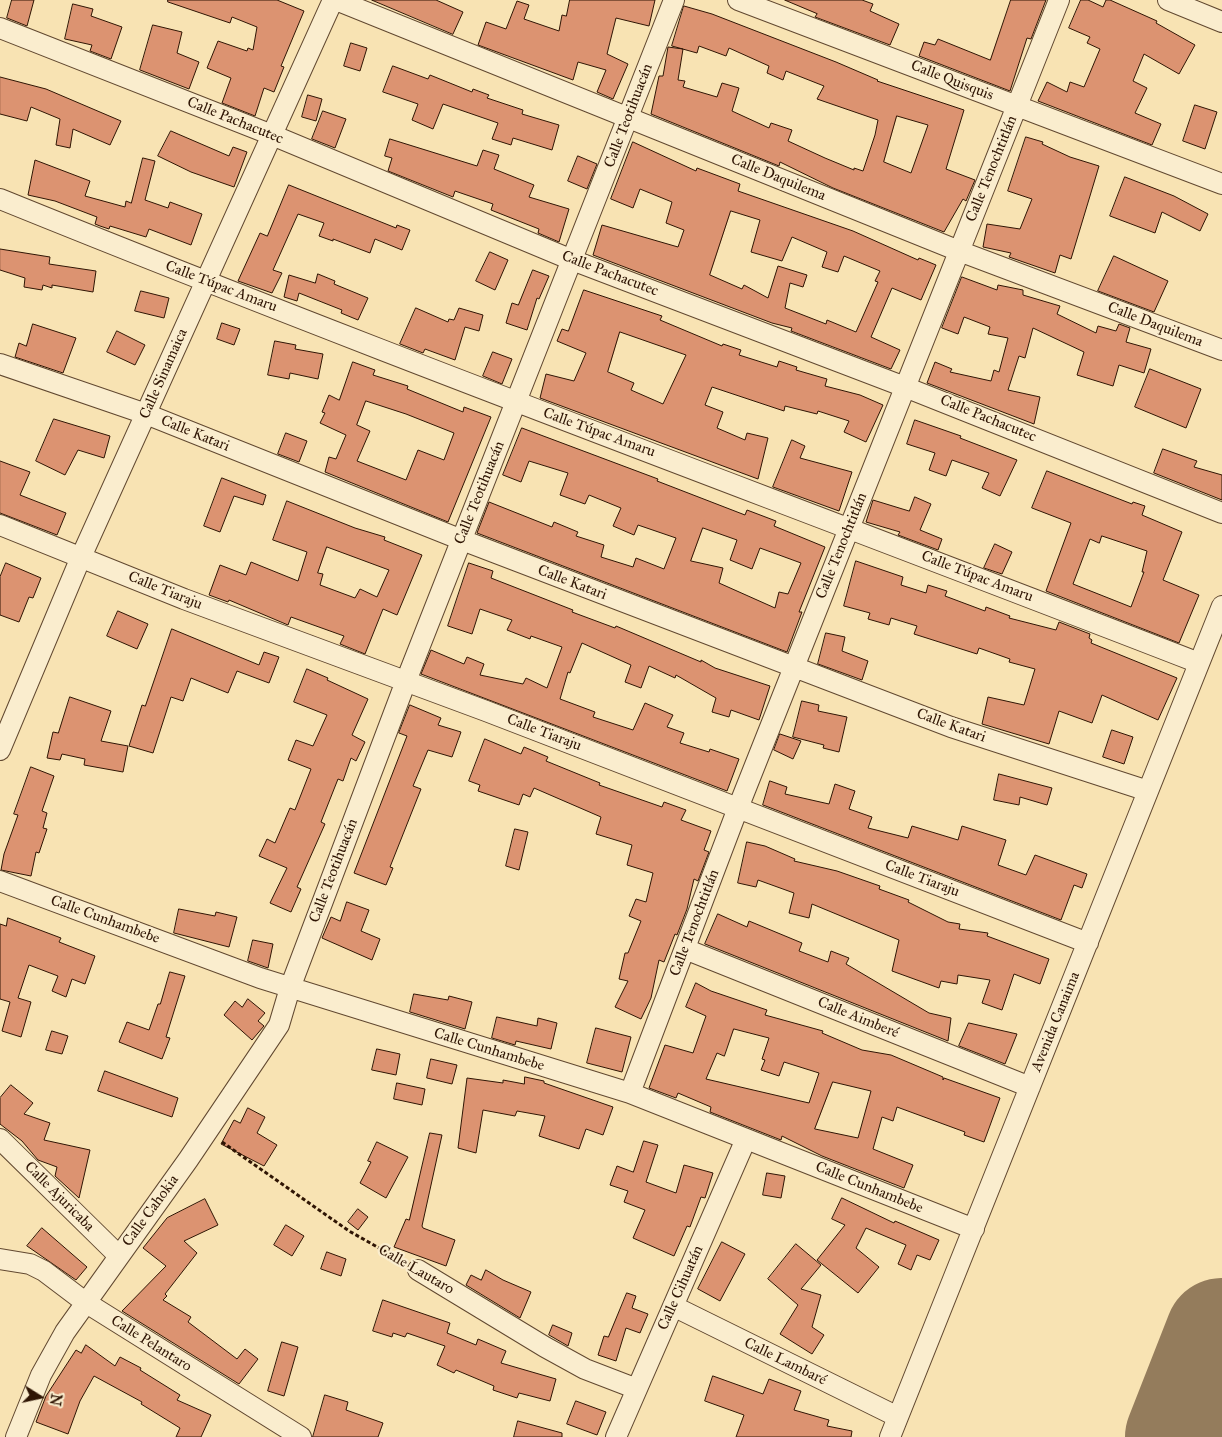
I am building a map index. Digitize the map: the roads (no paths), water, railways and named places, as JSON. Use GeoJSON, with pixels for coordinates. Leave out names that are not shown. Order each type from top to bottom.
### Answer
{"type":"FeatureCollection","features":[{"type":"Feature","properties":{"kind":"street","name":"Calle Daquilema"},"geometry":{"type":"LineString","coordinates":[[335,0],[959,250],[1222,350]]}},
{"type":"Feature","properties":{"kind":"street","name":"Calle Sinamaica"},"geometry":{"type":"LineString","coordinates":[[0,750],[81,557],[335,0]]}},
{"type":"Feature","properties":{"kind":"street","name":"Calle Teotihuacán"},"geometry":{"type":"LineString","coordinates":[[290,988],[406,681],[674,0]]}},
{"type":"Feature","properties":{"kind":"street","name":"Calle Quisquis"},"geometry":{"type":"LineString","coordinates":[[738,0],[1222,184]]}},
{"type":"Feature","properties":{"kind":"street","name":"Calle Tenochtitlán"},"geometry":{"type":"LineString","coordinates":[[630,1093],[738,808],[1059,0]]}},
{"type":"Feature","properties":{"kind":"street"},"geometry":{"type":"LineString","coordinates":[[1168,0],[1222,22]]}},
{"type":"Feature","properties":{"kind":"street","name":"Calle Pachacutec"},"geometry":{"type":"LineString","coordinates":[[0,28],[272,135],[572,260],[905,387],[1222,513]]}},
{"type":"Feature","properties":{"kind":"street","name":"Calle Túpac Amaru"},"geometry":{"type":"LineString","coordinates":[[0,199],[516,402],[850,527],[1199,663]]}},
{"type":"Feature","properties":{"kind":"street","name":"Calle Katari"},"geometry":{"type":"LineString","coordinates":[[0,364],[146,414],[462,540],[960,730],[1148,791]]}},
{"type":"Feature","properties":{"kind":"street","name":"Calle Tiaraju"},"geometry":{"type":"LineString","coordinates":[[0,525],[184,599],[406,681],[1088,943]]}},
{"type":"Feature","properties":{"kind":"street","name":"Avenida Canaima"},"geometry":{"type":"LineString","coordinates":[[890,1437],[1222,606]]}},
{"type":"Feature","properties":{"kind":"street","name":"Calle Cunhambebe"},"geometry":{"type":"LineString","coordinates":[[0,881],[290,988],[630,1093],[974,1229]]}},
{"type":"Feature","properties":{"kind":"street","name":"Calle Aimberé"},"geometry":{"type":"LineString","coordinates":[[685,949],[1030,1087]]}},
{"type":"Feature","properties":{"kind":"street","name":"Calle Cahokia"},"geometry":{"type":"LineString","coordinates":[[16,1437],[41,1375],[65,1332],[84,1302],[207,1132],[279,1025],[290,988]]}},
{"type":"Feature","properties":{"kind":"street","name":"Calle Ajuricaba"},"geometry":{"type":"LineString","coordinates":[[0,1139],[118,1255]]}},
{"type":"Feature","properties":{"kind":"street","name":"Calle Cihuatán"},"geometry":{"type":"LineString","coordinates":[[616,1437],[746,1139]]}},
{"type":"Feature","properties":{"kind":"street","name":"Calle Pelantaro"},"geometry":{"type":"LineString","coordinates":[[0,1259],[30,1264],[44,1271],[84,1302],[301,1437]]}},
{"type":"Feature","properties":{"kind":"street","name":"Calle Lautaro"},"geometry":{"type":"LineString","coordinates":[[418,1270],[553,1352],[585,1369],[637,1388]]}},
{"type":"Feature","properties":{"kind":"street","name":"Calle Lambaré"},"geometry":{"type":"LineString","coordinates":[[673,1306],[898,1417]]}}]}
